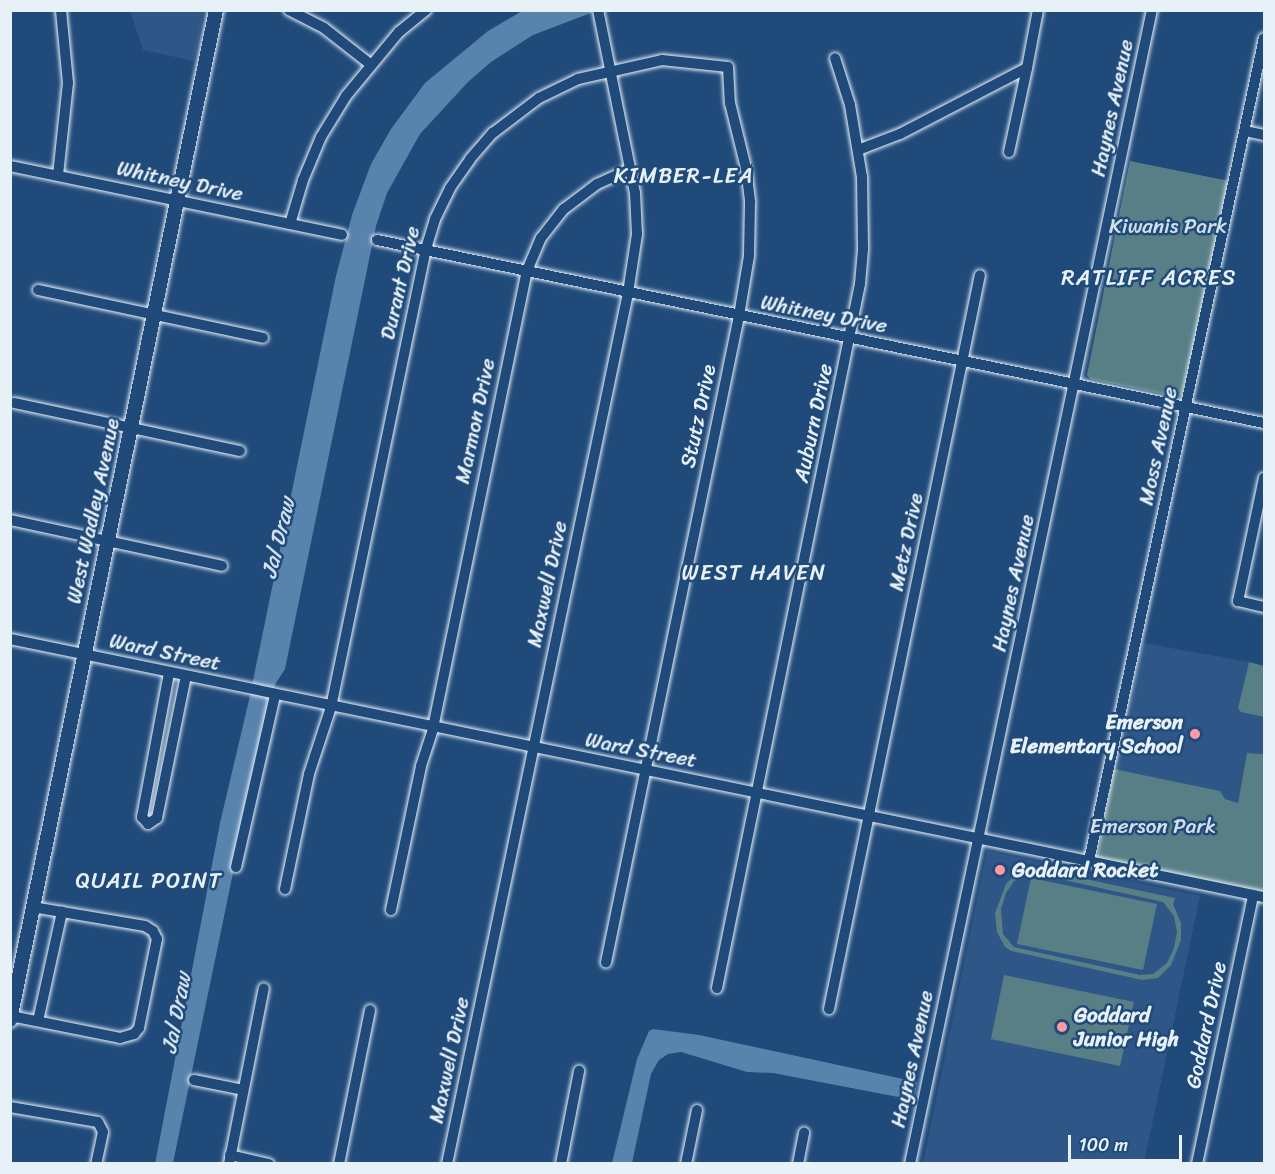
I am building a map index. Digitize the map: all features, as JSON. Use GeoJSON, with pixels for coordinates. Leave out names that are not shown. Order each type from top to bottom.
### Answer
{"type":"FeatureCollection","features":[{"type":"Feature","properties":{"kind":"main road","name":"West Wadley Avenue"},"geometry":{"type":"LineString","coordinates":[[11,1018],[216,10]]}},
{"type":"Feature","properties":{"kind":"street"},"geometry":{"type":"LineString","coordinates":[[58,176],[68,84],[61,10]]}},
{"type":"Feature","properties":{"kind":"street"},"geometry":{"type":"LineString","coordinates":[[290,10],[324,28],[370,64]]}},
{"type":"Feature","properties":{"kind":"street"},"geometry":{"type":"LineString","coordinates":[[290,224],[303,180],[321,137],[346,96],[370,64],[399,32],[426,10]]}},
{"type":"Feature","properties":{"kind":"street"},"geometry":{"type":"LineString","coordinates":[[1009,152],[1038,10]]}},
{"type":"Feature","properties":{"kind":"street","name":"Haynes Avenue"},"geometry":{"type":"LineString","coordinates":[[910,1164],[1152,10]]}},
{"type":"Feature","properties":{"kind":"street","name":"Maxwell Drive"},"geometry":{"type":"LineString","coordinates":[[447,1164],[628,293],[637,234],[635,193],[599,15]]}},
{"type":"Feature","properties":{"kind":"street","name":"Moss Avenue"},"geometry":{"type":"LineString","coordinates":[[1089,861],[1264,38]]}},
{"type":"Feature","properties":{"kind":"street","name":"Auburn Drive"},"geometry":{"type":"LineString","coordinates":[[717,988],[860,284],[863,247],[862,177],[850,105],[835,58]]}},
{"type":"Feature","properties":{"kind":"street","name":"Durant Drive"},"geometry":{"type":"LineString","coordinates":[[285,889],[309,774],[331,707],[425,252],[435,219],[450,188],[470,159],[493,133],[539,98],[579,79],[609,70],[662,60],[728,67]]}},
{"type":"Feature","properties":{"kind":"street","name":"Stutz Drive"},"geometry":{"type":"LineString","coordinates":[[606,962],[739,316],[749,256],[750,203],[746,168],[730,103],[728,67]]}},
{"type":"Feature","properties":{"kind":"street"},"geometry":{"type":"LineString","coordinates":[[858,150],[900,134],[1027,68]]}},
{"type":"Feature","properties":{"kind":"street"},"geometry":{"type":"LineString","coordinates":[[1245,131],[1264,135]]}},
{"type":"Feature","properties":{"kind":"street","name":"Whitney Drive"},"geometry":{"type":"LineString","coordinates":[[10,166],[342,235]]}},
{"type":"Feature","properties":{"kind":"street","name":"Marmon Drive"},"geometry":{"type":"LineString","coordinates":[[391,910],[421,766],[433,728],[526,273],[541,238],[564,209],[597,184],[630,169]]}},
{"type":"Feature","properties":{"kind":"street","name":"Whitney Drive"},"geometry":{"type":"LineString","coordinates":[[377,240],[526,273],[1264,423]]}},
{"type":"Feature","properties":{"kind":"street","name":"Metz Drive"},"geometry":{"type":"LineString","coordinates":[[829,1009],[980,276]]}},
{"type":"Feature","properties":{"kind":"street"},"geometry":{"type":"LineString","coordinates":[[38,290],[263,338]]}},
{"type":"Feature","properties":{"kind":"street"},"geometry":{"type":"LineString","coordinates":[[14,402],[240,451]]}},
{"type":"Feature","properties":{"kind":"street"},"geometry":{"type":"LineString","coordinates":[[1264,478],[1238,601],[1264,607]]}},
{"type":"Feature","properties":{"kind":"street"},"geometry":{"type":"LineString","coordinates":[[10,520],[98,538],[107,543],[222,566]]}},
{"type":"Feature","properties":{"kind":"street","name":"Ward Street"},"geometry":{"type":"LineString","coordinates":[[10,639],[433,728],[1259,896]]}},
{"type":"Feature","properties":{"kind":"street"},"geometry":{"type":"LineString","coordinates":[[169,673],[142,817],[148,824],[157,818],[186,676]]}},
{"type":"Feature","properties":{"kind":"street"},"geometry":{"type":"LineString","coordinates":[[236,867],[275,695]]}},
{"type":"Feature","properties":{"kind":"street","name":"Goddard Drive"},"geometry":{"type":"LineString","coordinates":[[1197,1164],[1259,896]]}},
{"type":"Feature","properties":{"kind":"street"},"geometry":{"type":"LineString","coordinates":[[11,1018],[38,1021],[120,1038],[134,1034],[139,1028],[157,939],[153,931],[145,926],[33,906]]}},
{"type":"Feature","properties":{"kind":"street"},"geometry":{"type":"LineString","coordinates":[[38,1021],[62,912]]}},
{"type":"Feature","properties":{"kind":"street"},"geometry":{"type":"LineString","coordinates":[[264,988],[230,1159],[269,1164]]}},
{"type":"Feature","properties":{"kind":"street"},"geometry":{"type":"LineString","coordinates":[[339,1164],[370,1010]]}},
{"type":"Feature","properties":{"kind":"street"},"geometry":{"type":"LineString","coordinates":[[561,1164],[579,1071]]}},
{"type":"Feature","properties":{"kind":"street"},"geometry":{"type":"LineString","coordinates":[[194,1080],[243,1090]]}},
{"type":"Feature","properties":{"kind":"street"},"geometry":{"type":"LineString","coordinates":[[10,1107],[98,1122],[104,1132],[96,1164]]}},
{"type":"Feature","properties":{"kind":"street"},"geometry":{"type":"LineString","coordinates":[[686,1164],[698,1110]]}},
{"type":"Feature","properties":{"kind":"street"},"geometry":{"type":"LineString","coordinates":[[798,1164],[804,1133]]}},
{"type":"Feature","properties":{"kind":"shaded area"},"geometry":{"type":"Polygon","coordinates":[[[130,11],[204,11],[194,61],[143,50],[130,11]]]}},
{"type":"Feature","properties":{"kind":"shaded area"},"geometry":{"type":"Polygon","coordinates":[[[522,11],[596,11],[533,35],[491,62],[468,82],[420,134],[387,193],[376,226],[285,669],[276,683],[268,704],[173,1163],[155,1164],[220,823],[249,700],[336,276],[352,215],[371,164],[391,129],[425,83],[488,31],[522,11]]]}},
{"type":"Feature","properties":{"kind":"shaded area","name":"Emerson Elementary School"},"geometry":{"type":"Polygon","coordinates":[[[1143,643],[1249,662],[1238,708],[1264,715],[1264,754],[1247,753],[1238,803],[1225,799],[1220,791],[1118,770],[1143,643]]]}},
{"type":"Feature","properties":{"kind":"shaded area","name":"Goddard Junior High"},"geometry":{"type":"Polygon","coordinates":[[[987,851],[1200,896],[1144,1163],[923,1164],[987,851]]]}},
{"type":"Feature","properties":{"kind":"shaded area"},"geometry":{"type":"Polygon","coordinates":[[[653,1029],[699,1035],[917,1082],[914,1100],[773,1073],[747,1072],[681,1052],[668,1054],[659,1060],[651,1074],[632,1163],[612,1163],[637,1059],[649,1031],[653,1029]]]}},
{"type":"Feature","properties":{"kind":"green space","name":"Kiwanis Park"},"geometry":{"type":"Polygon","coordinates":[[[1130,161],[1229,181],[1189,365],[1182,394],[1178,397],[1090,379],[1087,375],[1130,161]]]}},
{"type":"Feature","properties":{"kind":"green space"},"geometry":{"type":"Polygon","coordinates":[[[1249,662],[1264,666],[1264,717],[1241,712],[1238,708],[1249,662]]]}},
{"type":"Feature","properties":{"kind":"green space","name":"Emerson Park"},"geometry":{"type":"Polygon","coordinates":[[[1247,753],[1264,754],[1264,897],[1089,861],[1098,854],[1114,769],[1220,791],[1225,799],[1238,803],[1247,753]]]}},
{"type":"Feature","properties":{"kind":"green space"},"geometry":{"type":"Polygon","coordinates":[[[1024,866],[1175,898],[1173,904],[1181,923],[1181,940],[1171,965],[1158,978],[1142,980],[1011,951],[1005,947],[997,932],[995,913],[1006,884],[1024,866]],[[1033,873],[1014,881],[1006,893],[1001,909],[1003,934],[1014,947],[1140,975],[1153,974],[1167,963],[1174,948],[1177,932],[1174,916],[1163,902],[1033,873]]]}},
{"type":"Feature","properties":{"kind":"green space"},"geometry":{"type":"Polygon","coordinates":[[[1031,878],[1157,904],[1143,970],[1017,944],[1031,878]]]}},
{"type":"Feature","properties":{"kind":"green space"},"geometry":{"type":"Polygon","coordinates":[[[1004,975],[1134,1002],[1120,1066],[991,1039],[1004,975]]]}},
{"type":"Feature","properties":{"kind":"place","name":"Emerson Elementary School"},"geometry":{"type":"Point","coordinates":[1195,734]}},
{"type":"Feature","properties":{"kind":"place","name":"Goddard Rocket"},"geometry":{"type":"Point","coordinates":[1000,870]}},
{"type":"Feature","properties":{"kind":"place","name":"Goddard Junior High"},"geometry":{"type":"Point","coordinates":[1062,1027]}},
{"type":"Feature","properties":{"kind":"district","name":"KIMBER-LEA"},"geometry":{"type":"Point","coordinates":[684,176]}},
{"type":"Feature","properties":{"kind":"district","name":"RATLIFF ACRES"},"geometry":{"type":"Point","coordinates":[1149,278]}},
{"type":"Feature","properties":{"kind":"district","name":"WEST HAVEN"},"geometry":{"type":"Point","coordinates":[754,573]}},
{"type":"Feature","properties":{"kind":"district","name":"QUAIL POINT"},"geometry":{"type":"Point","coordinates":[149,881]}},
{"type":"Feature","properties":{"kind":"water label","name":"Jal Draw"},"geometry":{"type":"Point","coordinates":[278,538]}},
{"type":"Feature","properties":{"kind":"water label","name":"Jal Draw"},"geometry":{"type":"Point","coordinates":[176,1013]}}]}
